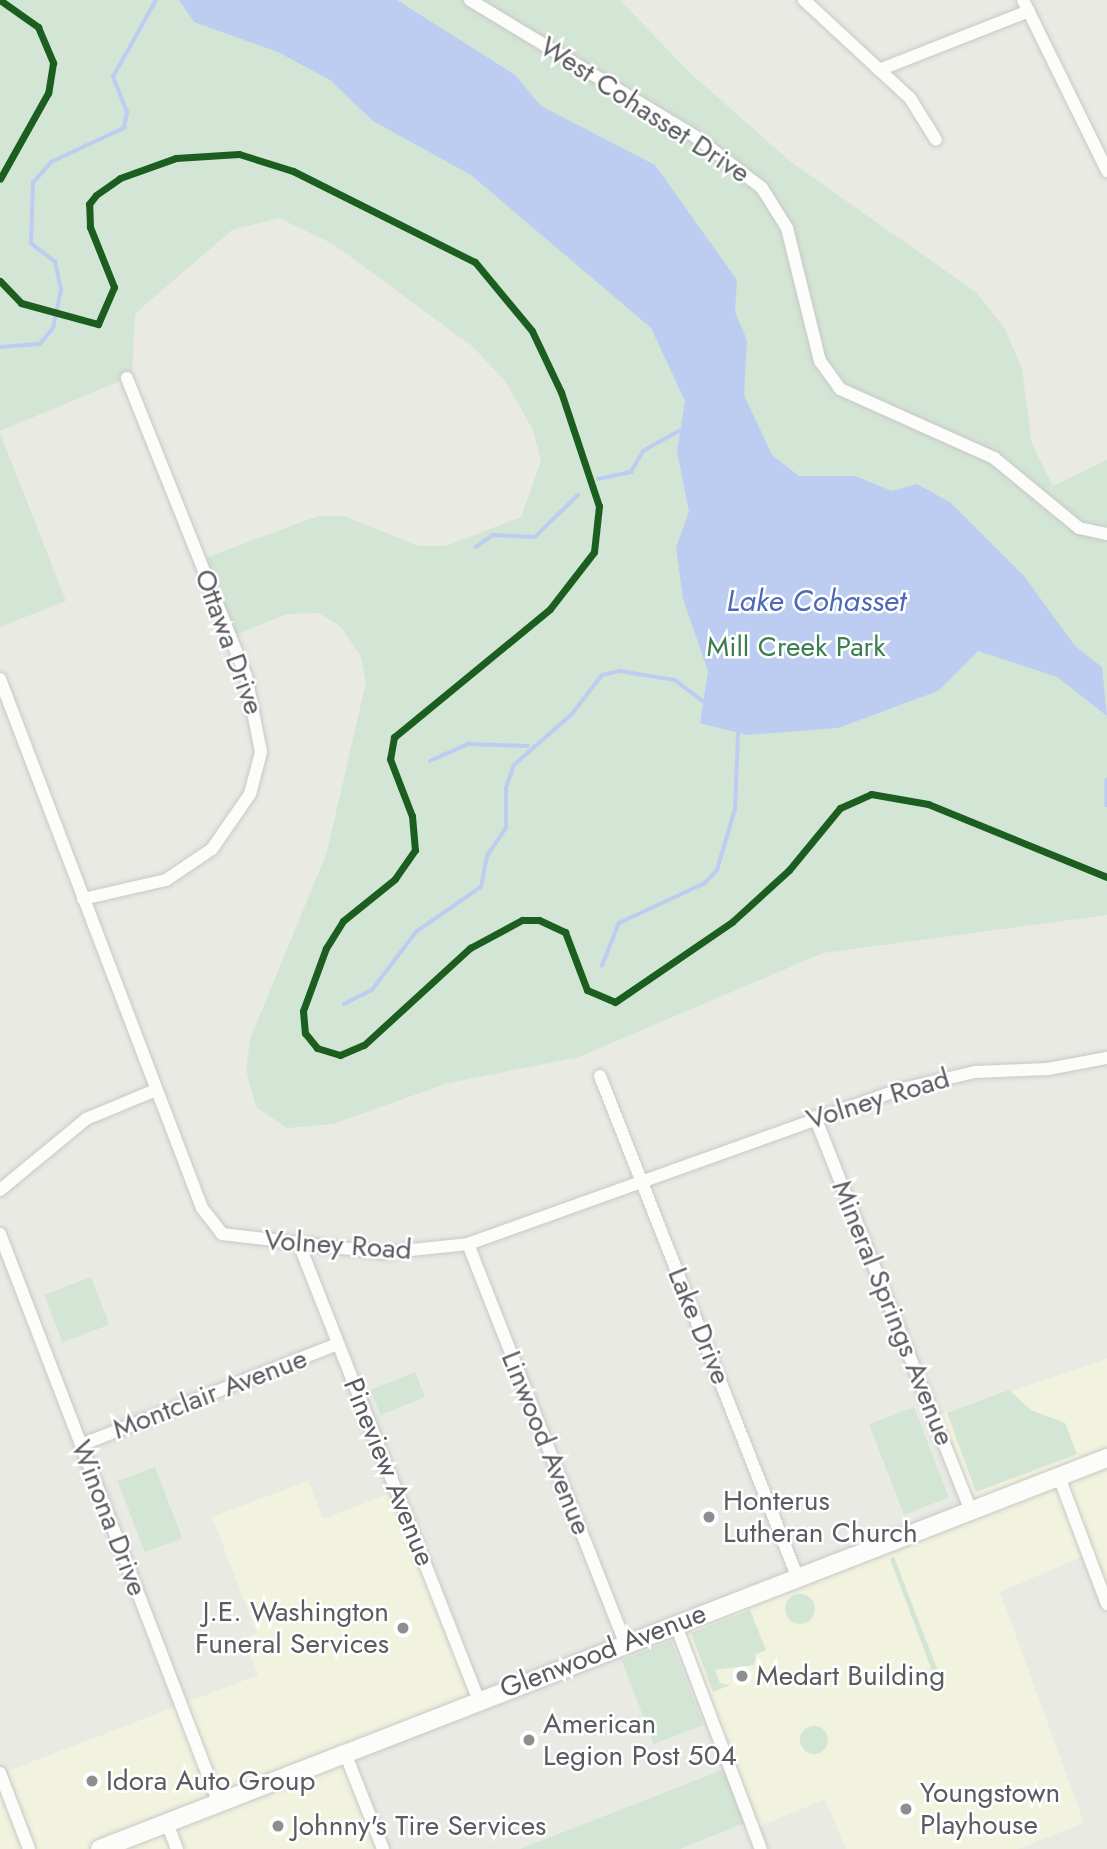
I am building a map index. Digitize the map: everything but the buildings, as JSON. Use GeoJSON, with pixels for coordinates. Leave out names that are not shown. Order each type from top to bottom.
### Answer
{"type":"FeatureCollection","features":[{"type":"Feature","properties":{"kind":"main road","name":"Glenwood Avenue"},"geometry":{"type":"LineString","coordinates":[[100,1849],[625,1642],[1107,1458]]}},
{"type":"Feature","properties":{"kind":"street","name":"West Cohasset Drive"},"geometry":{"type":"LineString","coordinates":[[470,0],[696,137],[762,188],[787,228],[820,361],[840,389],[994,458],[1079,528],[1107,534]]}},
{"type":"Feature","properties":{"kind":"street"},"geometry":{"type":"LineString","coordinates":[[804,0],[918,107],[936,140]]}},
{"type":"Feature","properties":{"kind":"street"},"geometry":{"type":"LineString","coordinates":[[879,70],[1026,5],[1107,171]]}},
{"type":"Feature","properties":{"kind":"street","name":"Ottawa Drive"},"geometry":{"type":"LineString","coordinates":[[83,899],[166,880],[212,849],[250,794],[261,752],[246,676],[127,378]]}},
{"type":"Feature","properties":{"kind":"street","name":"Volney Road"},"geometry":{"type":"LineString","coordinates":[[0,679],[156,1090],[214,1230],[299,1244],[383,1253],[468,1244],[815,1117],[944,1078],[1107,1058]]}},
{"type":"Feature","properties":{"kind":"street","name":"Lake Drive"},"geometry":{"type":"LineString","coordinates":[[600,1076],[797,1576]]}},
{"type":"Feature","properties":{"kind":"street"},"geometry":{"type":"LineString","coordinates":[[0,1190],[86,1119],[156,1090]]}},
{"type":"Feature","properties":{"kind":"street","name":"Mineral Springs Avenue"},"geometry":{"type":"LineString","coordinates":[[815,1117],[970,1509]]}},
{"type":"Feature","properties":{"kind":"street","name":"Winona Drive"},"geometry":{"type":"LineString","coordinates":[[0,1234],[218,1801]]}},
{"type":"Feature","properties":{"kind":"street","name":"Pineview Avenue"},"geometry":{"type":"LineString","coordinates":[[299,1244],[479,1700]]}},
{"type":"Feature","properties":{"kind":"street","name":"Linwood Avenue"},"geometry":{"type":"LineString","coordinates":[[468,1244],[625,1642]]}},
{"type":"Feature","properties":{"kind":"street","name":"Montclair Avenue"},"geometry":{"type":"LineString","coordinates":[[81,1444],[338,1345]]}},
{"type":"Feature","properties":{"kind":"street"},"geometry":{"type":"LineString","coordinates":[[1059,1477],[1107,1604]]}},
{"type":"Feature","properties":{"kind":"street"},"geometry":{"type":"LineString","coordinates":[[675,1623],[761,1849]]}},
{"type":"Feature","properties":{"kind":"street"},"geometry":{"type":"LineString","coordinates":[[345,1753],[383,1849]]}},
{"type":"Feature","properties":{"kind":"street"},"geometry":{"type":"LineString","coordinates":[[0,1773],[29,1849]]}},
{"type":"Feature","properties":{"kind":"street"},"geometry":{"type":"LineString","coordinates":[[166,1823],[177,1849]]}},
{"type":"Feature","properties":{"kind":"shaded area"},"geometry":{"type":"Polygon","coordinates":[[[1107,1359],[1107,1604],[1088,1554],[1000,1592],[1084,1823],[1018,1849],[846,1849],[825,1799],[753,1829],[675,1623],[970,1508],[939,1415],[1107,1359]]]}},
{"type":"Feature","properties":{"kind":"shaded area"},"geometry":{"type":"Polygon","coordinates":[[[308,1481],[323,1519],[396,1491],[479,1700],[346,1753],[383,1849],[0,1849],[0,1774],[258,1675],[244,1639],[257,1633],[212,1517],[308,1481]]]}},
{"type":"Feature","properties":{"kind":"green space","name":"Mill Creek Park"},"geometry":{"type":"Polygon","coordinates":[[[0,0],[620,0],[688,71],[791,162],[977,293],[1005,329],[1022,369],[1032,444],[1053,486],[1107,460],[1107,915],[823,953],[579,1057],[448,1083],[333,1124],[287,1128],[256,1107],[246,1070],[250,1039],[327,852],[366,682],[360,655],[341,627],[319,613],[287,614],[230,637],[200,560],[318,516],[344,516],[418,546],[446,546],[521,517],[541,461],[533,430],[505,381],[472,346],[333,244],[279,218],[232,230],[135,315],[132,376],[0,431],[0,0]]]}},
{"type":"Feature","properties":{"kind":"green space"},"geometry":{"type":"Polygon","coordinates":[[[0,433],[66,601],[0,627],[0,433]]]}},
{"type":"Feature","properties":{"kind":"green space"},"geometry":{"type":"Polygon","coordinates":[[[91,1277],[109,1325],[63,1343],[44,1295],[91,1277]]]}},
{"type":"Feature","properties":{"kind":"green space"},"geometry":{"type":"Polygon","coordinates":[[[415,1372],[425,1397],[381,1415],[370,1390],[415,1372]]]}},
{"type":"Feature","properties":{"kind":"green space"},"geometry":{"type":"Polygon","coordinates":[[[1009,1390],[1031,1410],[1065,1423],[1077,1454],[976,1492],[947,1413],[1009,1390]]]}},
{"type":"Feature","properties":{"kind":"green space"},"geometry":{"type":"Polygon","coordinates":[[[914,1407],[949,1498],[904,1515],[869,1424],[914,1407]]]}},
{"type":"Feature","properties":{"kind":"green space"},"geometry":{"type":"Polygon","coordinates":[[[155,1467],[182,1538],[145,1552],[118,1481],[155,1467]]]}},
{"type":"Feature","properties":{"kind":"green space"},"geometry":{"type":"Polygon","coordinates":[[[894,1557],[938,1671],[935,1679],[890,1559],[894,1557]]]}},
{"type":"Feature","properties":{"kind":"green space"},"geometry":{"type":"Polygon","coordinates":[[[800,1594],[811,1598],[815,1609],[811,1620],[800,1624],[789,1620],[785,1609],[789,1598],[800,1594]]]}},
{"type":"Feature","properties":{"kind":"green space"},"geometry":{"type":"Polygon","coordinates":[[[750,1610],[766,1650],[756,1654],[754,1665],[715,1670],[720,1683],[730,1685],[713,1692],[691,1633],[750,1610]]]}},
{"type":"Feature","properties":{"kind":"green space"},"geometry":{"type":"Polygon","coordinates":[[[671,1641],[703,1725],[654,1744],[622,1660],[671,1641]]]}},
{"type":"Feature","properties":{"kind":"green space"},"geometry":{"type":"Polygon","coordinates":[[[814,1726],[824,1730],[828,1740],[824,1750],[814,1754],[804,1750],[800,1740],[804,1730],[814,1726]]]}},
{"type":"Feature","properties":{"kind":"green space"},"geometry":{"type":"Polygon","coordinates":[[[730,1767],[750,1821],[680,1849],[520,1849],[730,1767]]]}},
{"type":"Feature","properties":{"kind":"water","name":"Lake Cohasset"},"geometry":{"type":"Polygon","coordinates":[[[179,0],[397,0],[515,75],[541,106],[655,165],[737,280],[735,312],[747,340],[744,395],[772,455],[799,476],[855,476],[892,491],[917,484],[951,503],[1024,576],[1075,646],[1102,667],[1107,716],[1057,677],[978,651],[938,691],[838,728],[747,735],[700,723],[708,671],[683,599],[676,547],[689,512],[677,451],[685,401],[651,328],[471,175],[373,121],[330,80],[278,52],[194,22],[179,0]]]}},
{"type":"Feature","properties":{"kind":"waterway"},"geometry":{"type":"LineString","coordinates":[[0,347],[40,344],[53,328],[61,290],[55,262],[31,244],[33,183],[51,162],[124,128],[127,112],[113,77],[156,0]]}},
{"type":"Feature","properties":{"kind":"waterway"},"geometry":{"type":"LineString","coordinates":[[598,479],[631,472],[643,451],[679,431]]}},
{"type":"Feature","properties":{"kind":"waterway"},"geometry":{"type":"LineString","coordinates":[[476,547],[493,535],[535,537],[578,495]]}},
{"type":"Feature","properties":{"kind":"waterway"},"geometry":{"type":"LineString","coordinates":[[344,1004],[372,990],[416,932],[481,887],[487,856],[506,828],[506,788],[514,765],[572,714],[602,675],[620,671],[675,680],[706,703]]}},
{"type":"Feature","properties":{"kind":"waterway"},"geometry":{"type":"LineString","coordinates":[[602,966],[619,923],[705,883],[717,870],[735,809],[738,734]]}},
{"type":"Feature","properties":{"kind":"waterway"},"geometry":{"type":"LineString","coordinates":[[430,761],[468,744],[528,746]]}},
{"type":"Feature","properties":{"kind":"waterway"},"geometry":{"type":"LineString","coordinates":[[1107,780],[1107,805]]}},
{"type":"Feature","properties":{"kind":"cycle path"},"geometry":{"type":"LineString","coordinates":[[0,0],[38,27],[53,63],[48,93],[0,179]]}},
{"type":"Feature","properties":{"kind":"cycle path"},"geometry":{"type":"LineString","coordinates":[[0,281],[21,303],[98,324],[114,287],[90,227],[89,204],[96,195],[120,178],[176,158],[239,154],[293,171],[475,262],[532,331],[561,392],[599,506],[594,552],[550,609],[394,737],[390,759],[412,816],[415,850],[395,879],[343,921],[326,948],[303,1011],[305,1033],[317,1048],[340,1055],[364,1045],[470,948],[522,920],[539,920],[565,932],[587,990],[615,1002],[732,922],[789,870],[840,808],[871,794],[928,804],[1107,877]]}},
{"type":"Feature","properties":{"kind":"place","name":"Honterus Lutheran Church"},"geometry":{"type":"Point","coordinates":[709,1517]}},
{"type":"Feature","properties":{"kind":"place","name":"J.E. Washington Funeral Services"},"geometry":{"type":"Point","coordinates":[403,1628]}},
{"type":"Feature","properties":{"kind":"place","name":"Medart Building"},"geometry":{"type":"Point","coordinates":[742,1676]}},
{"type":"Feature","properties":{"kind":"place","name":"American Legion Post 504"},"geometry":{"type":"Point","coordinates":[529,1740]}},
{"type":"Feature","properties":{"kind":"place","name":"Idora Auto Group"},"geometry":{"type":"Point","coordinates":[92,1781]}},
{"type":"Feature","properties":{"kind":"place","name":"Youngstown Playhouse"},"geometry":{"type":"Point","coordinates":[906,1809]}},
{"type":"Feature","properties":{"kind":"place","name":"Johnny's Tire Services"},"geometry":{"type":"Point","coordinates":[278,1826]}}]}
